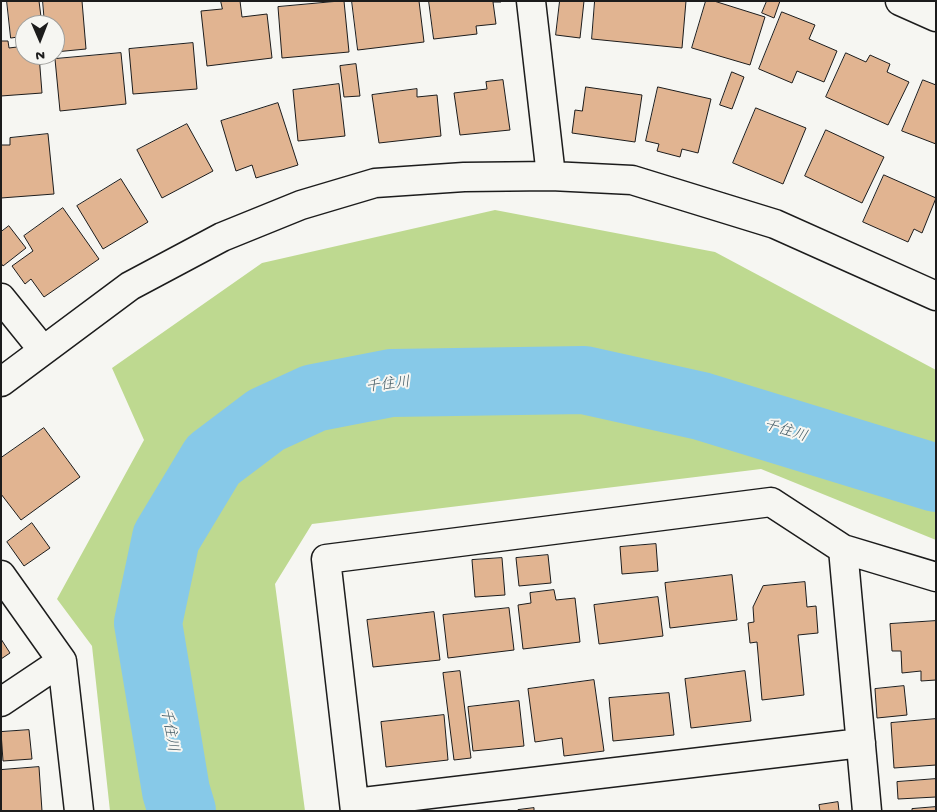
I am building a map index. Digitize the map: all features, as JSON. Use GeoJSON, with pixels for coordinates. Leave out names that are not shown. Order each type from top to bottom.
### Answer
{"type":"FeatureCollection","features":[{"type":"Feature","properties":{"kind":"street"},"geometry":{"type":"LineString","coordinates":[[531,1],[551,176]]}},
{"type":"Feature","properties":{"kind":"street"},"geometry":{"type":"LineString","coordinates":[[900,1],[936,17]]}},
{"type":"Feature","properties":{"kind":"street"},"geometry":{"type":"LineString","coordinates":[[1,382],[130,286],[222,236],[301,204],[375,183],[464,177],[551,176],[632,180],[765,221],[936,296]]}},
{"type":"Feature","properties":{"kind":"street"},"geometry":{"type":"LineString","coordinates":[[1,298],[43,350]]}},
{"type":"Feature","properties":{"kind":"street"},"geometry":{"type":"LineString","coordinates":[[861,743],[355,807],[326,559],[771,502],[843,549],[936,577]]}},
{"type":"Feature","properties":{"kind":"street"},"geometry":{"type":"LineString","coordinates":[[843,549],[868,811]]}},
{"type":"Feature","properties":{"kind":"street"},"geometry":{"type":"LineString","coordinates":[[1,575],[62,661],[79,811]]}},
{"type":"Feature","properties":{"kind":"street"},"geometry":{"type":"LineString","coordinates":[[1,702],[62,661]]}},
{"type":"Feature","properties":{"kind":"green space"},"geometry":{"type":"Polygon","coordinates":[[[495,210],[715,252],[936,370],[936,540],[761,469],[312,524],[275,584],[305,811],[110,811],[92,646],[57,599],[144,440],[112,368],[262,263],[495,210]]]}},
{"type":"Feature","properties":{"kind":"building"},"geometry":{"type":"Polygon","coordinates":[[[7,1],[39,1],[41,15],[15,15],[15,37],[11,38],[7,1]]]}},
{"type":"Feature","properties":{"kind":"building"},"geometry":{"type":"Polygon","coordinates":[[[43,1],[82,1],[86,49],[65,51],[65,15],[44,15],[43,1]]]}},
{"type":"Feature","properties":{"kind":"building"},"geometry":{"type":"Polygon","coordinates":[[[221,1],[240,1],[242,17],[267,14],[272,58],[207,66],[201,11],[222,9],[221,1]]]}},
{"type":"Feature","properties":{"kind":"building"},"geometry":{"type":"Polygon","coordinates":[[[344,1],[349,52],[282,58],[278,7],[344,1]]]}},
{"type":"Feature","properties":{"kind":"building"},"geometry":{"type":"Polygon","coordinates":[[[352,1],[419,1],[424,42],[358,50],[352,1]]]}},
{"type":"Feature","properties":{"kind":"building"},"geometry":{"type":"Polygon","coordinates":[[[429,1],[501,2],[493,2],[496,24],[476,26],[477,34],[434,39],[429,1]]]}},
{"type":"Feature","properties":{"kind":"building"},"geometry":{"type":"Polygon","coordinates":[[[560,1],[584,1],[580,38],[556,35],[560,1]]]}},
{"type":"Feature","properties":{"kind":"building"},"geometry":{"type":"Polygon","coordinates":[[[595,1],[686,1],[682,48],[592,39],[595,1]]]}},
{"type":"Feature","properties":{"kind":"building"},"geometry":{"type":"Polygon","coordinates":[[[706,1],[714,1],[765,17],[750,65],[692,48],[706,1]]]}},
{"type":"Feature","properties":{"kind":"building"},"geometry":{"type":"Polygon","coordinates":[[[767,1],[780,1],[774,18],[762,13],[767,1]]]}},
{"type":"Feature","properties":{"kind":"building"},"geometry":{"type":"Polygon","coordinates":[[[782,12],[815,25],[809,39],[837,51],[824,82],[797,71],[792,83],[759,69],[782,12]]]}},
{"type":"Feature","properties":{"kind":"building"},"geometry":{"type":"Polygon","coordinates":[[[1,41],[8,41],[9,48],[15,47],[15,65],[40,65],[42,93],[1,96],[1,41]]]}},
{"type":"Feature","properties":{"kind":"building"},"geometry":{"type":"Polygon","coordinates":[[[193,43],[197,89],[133,94],[129,49],[193,43]]]}},
{"type":"Feature","properties":{"kind":"building"},"geometry":{"type":"Polygon","coordinates":[[[121,53],[126,104],[60,111],[56,65],[65,65],[65,58],[121,53]]]}},
{"type":"Feature","properties":{"kind":"building"},"geometry":{"type":"Polygon","coordinates":[[[846,53],[866,62],[870,55],[890,64],[887,72],[909,82],[888,125],[826,97],[846,53]]]}},
{"type":"Feature","properties":{"kind":"building"},"geometry":{"type":"Polygon","coordinates":[[[356,64],[360,96],[344,97],[340,66],[356,64]]]}},
{"type":"Feature","properties":{"kind":"building"},"geometry":{"type":"Polygon","coordinates":[[[732,72],[744,77],[732,109],[720,105],[732,72]]]}},
{"type":"Feature","properties":{"kind":"building"},"geometry":{"type":"Polygon","coordinates":[[[503,80],[510,130],[460,135],[454,93],[487,89],[486,82],[503,80]]]}},
{"type":"Feature","properties":{"kind":"building"},"geometry":{"type":"Polygon","coordinates":[[[923,80],[936,85],[936,144],[902,131],[923,80]]]}},
{"type":"Feature","properties":{"kind":"building"},"geometry":{"type":"Polygon","coordinates":[[[339,84],[345,136],[298,141],[293,90],[339,84]]]}},
{"type":"Feature","properties":{"kind":"building"},"geometry":{"type":"Polygon","coordinates":[[[586,87],[642,95],[635,142],[572,133],[575,110],[582,111],[586,87]]]}},
{"type":"Feature","properties":{"kind":"building"},"geometry":{"type":"Polygon","coordinates":[[[658,87],[711,99],[698,153],[682,149],[680,157],[657,151],[659,144],[646,141],[658,87]]]}},
{"type":"Feature","properties":{"kind":"building"},"geometry":{"type":"Polygon","coordinates":[[[417,89],[417,97],[437,95],[441,136],[379,143],[372,95],[417,89]]]}},
{"type":"Feature","properties":{"kind":"building"},"geometry":{"type":"Polygon","coordinates":[[[278,103],[298,165],[256,178],[252,165],[236,171],[221,121],[278,103]]]}},
{"type":"Feature","properties":{"kind":"building"},"geometry":{"type":"Polygon","coordinates":[[[756,108],[806,128],[783,184],[733,163],[756,108]]]}},
{"type":"Feature","properties":{"kind":"building"},"geometry":{"type":"Polygon","coordinates":[[[187,124],[213,171],[162,198],[137,150],[187,124]]]}},
{"type":"Feature","properties":{"kind":"building"},"geometry":{"type":"Polygon","coordinates":[[[826,130],[884,157],[862,203],[805,176],[826,130]]]}},
{"type":"Feature","properties":{"kind":"building"},"geometry":{"type":"Polygon","coordinates":[[[48,134],[54,194],[1,198],[1,145],[10,145],[10,138],[48,134]]]}},
{"type":"Feature","properties":{"kind":"building"},"geometry":{"type":"Polygon","coordinates":[[[884,175],[936,198],[922,233],[914,229],[908,242],[863,222],[884,175]]]}},
{"type":"Feature","properties":{"kind":"building"},"geometry":{"type":"Polygon","coordinates":[[[121,179],[148,222],[103,249],[77,206],[121,179]]]}},
{"type":"Feature","properties":{"kind":"building"},"geometry":{"type":"Polygon","coordinates":[[[63,208],[99,259],[44,297],[31,279],[25,284],[12,266],[33,251],[24,236],[63,208]]]}},
{"type":"Feature","properties":{"kind":"building"},"geometry":{"type":"Polygon","coordinates":[[[9,226],[26,248],[3,266],[1,263],[1,232],[9,226]]]}},
{"type":"Feature","properties":{"kind":"building"},"geometry":{"type":"Polygon","coordinates":[[[44,428],[80,477],[21,520],[1,494],[1,458],[44,428]]]}},
{"type":"Feature","properties":{"kind":"building"},"geometry":{"type":"Polygon","coordinates":[[[32,523],[50,548],[24,566],[7,542],[32,523]]]}},
{"type":"Feature","properties":{"kind":"building"},"geometry":{"type":"Polygon","coordinates":[[[656,544],[658,571],[622,574],[620,547],[656,544]]]}},
{"type":"Feature","properties":{"kind":"building"},"geometry":{"type":"Polygon","coordinates":[[[548,555],[551,583],[519,586],[516,558],[548,555]]]}},
{"type":"Feature","properties":{"kind":"building"},"geometry":{"type":"Polygon","coordinates":[[[502,558],[505,595],[475,597],[472,560],[502,558]]]}},
{"type":"Feature","properties":{"kind":"building"},"geometry":{"type":"Polygon","coordinates":[[[732,575],[737,620],[670,628],[665,583],[732,575]]]}},
{"type":"Feature","properties":{"kind":"building"},"geometry":{"type":"Polygon","coordinates":[[[805,582],[807,607],[816,606],[818,633],[798,635],[804,695],[762,700],[757,642],[750,643],[748,623],[754,622],[753,607],[763,586],[805,582]]]}},
{"type":"Feature","properties":{"kind":"building"},"geometry":{"type":"Polygon","coordinates":[[[554,590],[556,600],[575,598],[580,642],[523,649],[518,605],[531,603],[530,593],[554,590]]]}},
{"type":"Feature","properties":{"kind":"building"},"geometry":{"type":"Polygon","coordinates":[[[658,597],[663,636],[599,644],[594,605],[658,597]]]}},
{"type":"Feature","properties":{"kind":"building"},"geometry":{"type":"Polygon","coordinates":[[[509,608],[514,650],[448,658],[443,615],[509,608]]]}},
{"type":"Feature","properties":{"kind":"building"},"geometry":{"type":"Polygon","coordinates":[[[434,612],[440,660],[373,667],[367,620],[434,612]]]}},
{"type":"Feature","properties":{"kind":"building"},"geometry":{"type":"Polygon","coordinates":[[[936,621],[936,680],[921,681],[921,671],[902,673],[901,651],[892,651],[890,624],[936,621]]]}},
{"type":"Feature","properties":{"kind":"building"},"geometry":{"type":"Polygon","coordinates":[[[1,639],[10,653],[1,659],[1,639]]]}},
{"type":"Feature","properties":{"kind":"building"},"geometry":{"type":"Polygon","coordinates":[[[460,671],[471,758],[454,760],[443,673],[460,671]]]}},
{"type":"Feature","properties":{"kind":"building"},"geometry":{"type":"Polygon","coordinates":[[[745,671],[751,721],[691,728],[685,679],[745,671]]]}},
{"type":"Feature","properties":{"kind":"building"},"geometry":{"type":"Polygon","coordinates":[[[594,680],[604,751],[564,756],[562,738],[535,742],[528,689],[594,680]]]}},
{"type":"Feature","properties":{"kind":"building"},"geometry":{"type":"Polygon","coordinates":[[[904,686],[907,715],[877,718],[875,689],[904,686]]]}},
{"type":"Feature","properties":{"kind":"building"},"geometry":{"type":"Polygon","coordinates":[[[669,693],[674,735],[613,741],[609,698],[669,693]]]}},
{"type":"Feature","properties":{"kind":"building"},"geometry":{"type":"Polygon","coordinates":[[[519,701],[524,746],[473,751],[468,707],[519,701]]]}},
{"type":"Feature","properties":{"kind":"building"},"geometry":{"type":"Polygon","coordinates":[[[444,715],[448,760],[386,767],[381,722],[444,715]]]}},
{"type":"Feature","properties":{"kind":"building"},"geometry":{"type":"Polygon","coordinates":[[[936,719],[936,765],[894,768],[891,723],[936,719]]]}},
{"type":"Feature","properties":{"kind":"building"},"geometry":{"type":"Polygon","coordinates":[[[29,730],[32,759],[3,761],[1,732],[29,730]]]}},
{"type":"Feature","properties":{"kind":"building"},"geometry":{"type":"Polygon","coordinates":[[[39,767],[42,811],[1,811],[1,770],[39,767]]]}},
{"type":"Feature","properties":{"kind":"building"},"geometry":{"type":"Polygon","coordinates":[[[936,779],[936,797],[898,799],[897,782],[936,779]]]}},
{"type":"Feature","properties":{"kind":"building"},"geometry":{"type":"Polygon","coordinates":[[[838,802],[839,811],[820,811],[819,805],[838,802]]]}},
{"type":"Feature","properties":{"kind":"building"},"geometry":{"type":"Polygon","coordinates":[[[936,807],[936,811],[912,811],[912,809],[936,807]]]}},
{"type":"Feature","properties":{"kind":"building"},"geometry":{"type":"Polygon","coordinates":[[[534,808],[534,811],[518,811],[518,810],[534,808]]]}},
{"type":"Feature","properties":{"kind":"waterway","name":"千住川"},"geometry":{"type":"LineString","coordinates":[[182,811],[176,791],[148,623],[166,538],[213,460],[266,420],[314,398],[391,383],[584,380],[701,406],[936,478]]}}]}
